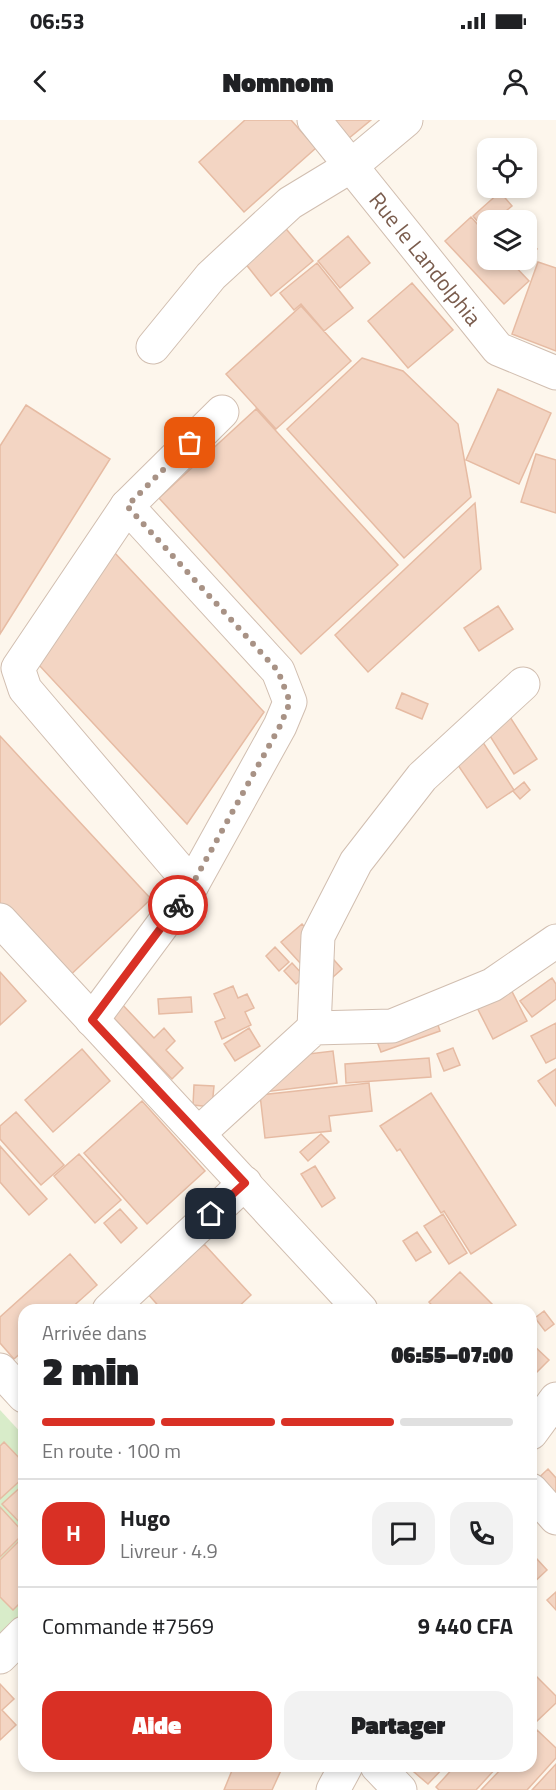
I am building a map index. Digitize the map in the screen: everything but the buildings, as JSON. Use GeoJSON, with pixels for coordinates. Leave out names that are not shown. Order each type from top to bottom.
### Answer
{"type":"FeatureCollection","features":[{"type":"Feature","properties":{"kind":"street","name":"Rue le Landolphia"},"geometry":{"type":"LineString","coordinates":[[314,120],[498,350],[556,373]]}},
{"type":"Feature","properties":{"kind":"street"},"geometry":{"type":"LineString","coordinates":[[153,347],[211,276],[290,203],[351,166],[406,120]]}},
{"type":"Feature","properties":{"kind":"street"},"geometry":{"type":"LineString","coordinates":[[192,885],[25,689],[18,668],[127,506],[222,412]]}},
{"type":"Feature","properties":{"kind":"street"},"geometry":{"type":"LineString","coordinates":[[92,1020],[192,885],[280,726],[290,702],[278,671],[127,506]]}},
{"type":"Feature","properties":{"kind":"street"},"geometry":{"type":"LineString","coordinates":[[314,1028],[318,936],[356,862],[422,777],[523,684]]}},
{"type":"Feature","properties":{"kind":"street"},"geometry":{"type":"LineString","coordinates":[[0,920],[356,1304]]}},
{"type":"Feature","properties":{"kind":"street"},"geometry":{"type":"LineString","coordinates":[[199,1134],[314,1028],[392,1026],[492,985],[556,941]]}},
{"type":"Feature","properties":{"kind":"street"},"geometry":{"type":"LineString","coordinates":[[115,1304],[245,1183]]}},
{"type":"Feature","properties":{"kind":"street"},"geometry":{"type":"LineString","coordinates":[[537,1425],[556,1399]]}},
{"type":"Feature","properties":{"kind":"street"},"geometry":{"type":"LineString","coordinates":[[537,1497],[556,1518]]}},
{"type":"Feature","properties":{"kind":"street"},"geometry":{"type":"LineString","coordinates":[[0,1657],[18,1639]]}},
{"type":"Feature","properties":{"kind":"street"},"geometry":{"type":"LineString","coordinates":[[333,1790],[343,1772]]}},
{"type":"Feature","properties":{"kind":"street"},"geometry":{"type":"LineString","coordinates":[[383,1772],[400,1790]]}},
{"type":"Feature","properties":{"kind":"green space"},"geometry":{"type":"Polygon","coordinates":[[[0,1410],[18,1430],[18,1635],[0,1653],[0,1410]]]}},
{"type":"Feature","properties":{"kind":"way so far"},"geometry":{"type":"LineString","coordinates":[[178,905],[192,885],[269,746],[290,702],[278,671],[127,506],[190,443]]}},
{"type":"Feature","properties":{"kind":"route"},"geometry":{"type":"LineString","coordinates":[[178,905],[92,1020],[245,1183],[211,1214]]}}]}
